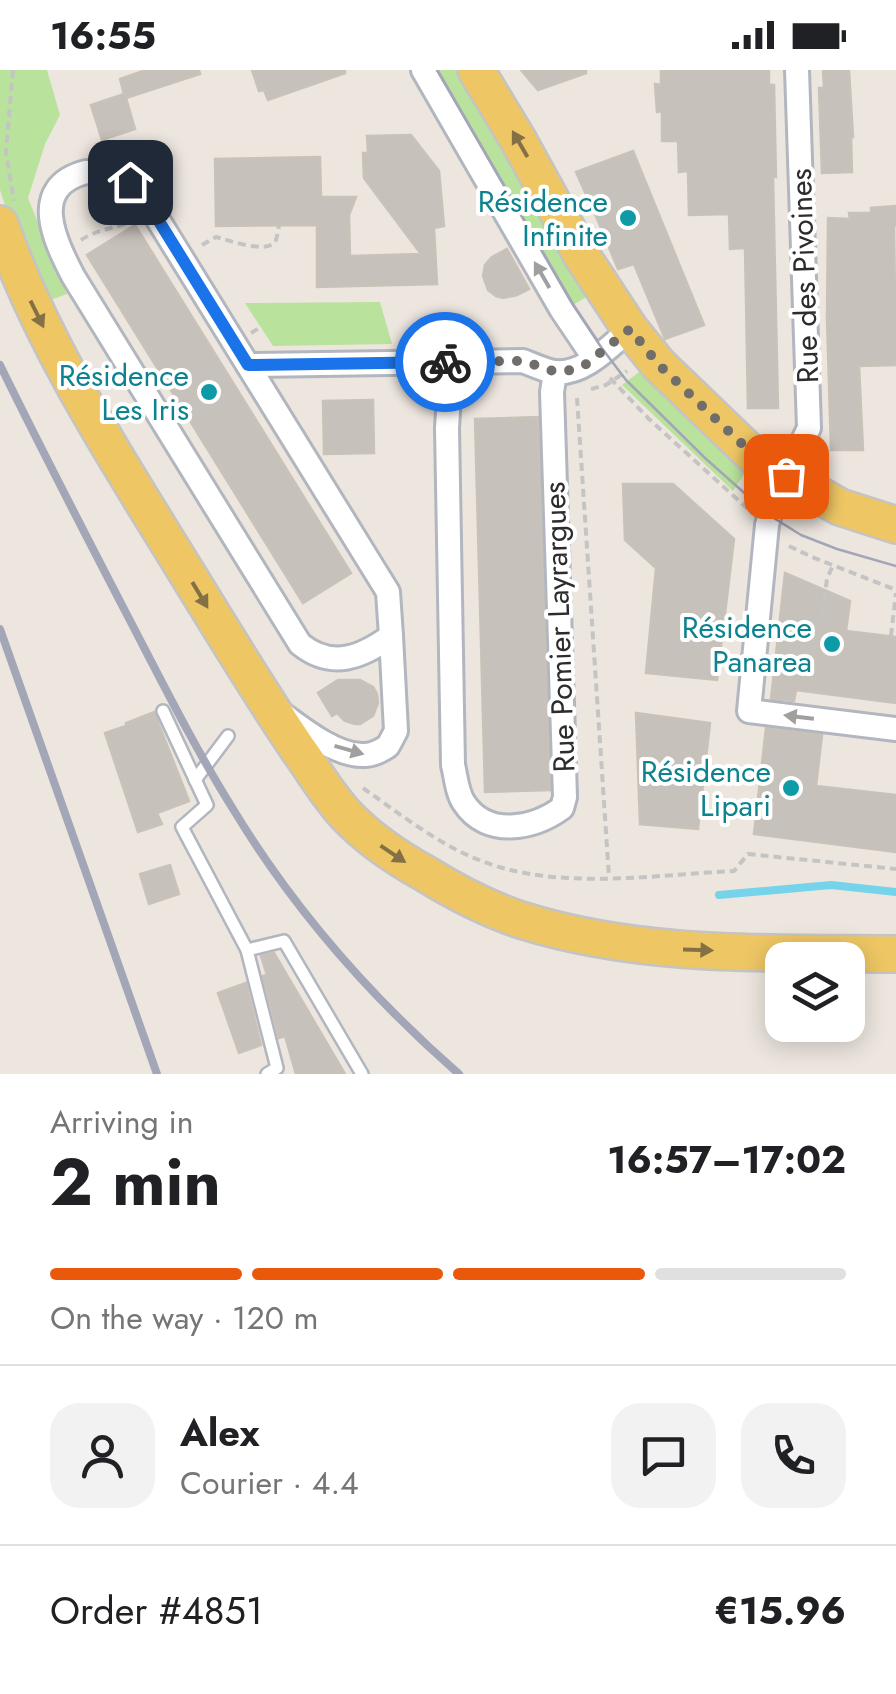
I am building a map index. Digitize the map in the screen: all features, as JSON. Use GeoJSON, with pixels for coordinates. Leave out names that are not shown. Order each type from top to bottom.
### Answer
{"type":"FeatureCollection","features":[{"type":"Feature","properties":{"kind":"main road"},"geometry":{"type":"LineString","coordinates":[[476,70],[582,256],[639,341],[760,461],[840,508],[896,525]]}},
{"type":"Feature","properties":{"kind":"main road"},"geometry":{"type":"LineString","coordinates":[[8,218],[18,275],[116,456],[266,702],[345,814],[370,837],[396,857],[469,898],[520,919],[580,934],[684,950],[896,954]]}},
{"type":"Feature","properties":{"kind":"street"},"geometry":{"type":"LineString","coordinates":[[423,70],[562,310],[594,358]]}},
{"type":"Feature","properties":{"kind":"street","name":"Rue des Pivoines"},"geometry":{"type":"LineString","coordinates":[[797,70],[809,428],[766,525],[749,711],[896,729]]}},
{"type":"Feature","properties":{"kind":"street"},"geometry":{"type":"LineString","coordinates":[[266,702],[317,739],[348,752],[364,756],[388,746],[396,732],[391,636],[388,592],[139,189],[121,178],[99,173],[86,172],[69,178],[53,198],[50,211],[56,243],[300,644],[330,658],[349,657],[368,652],[391,636]]}},
{"type":"Feature","properties":{"kind":"street"},"geometry":{"type":"LineString","coordinates":[[248,365],[523,361],[556,372],[572,370],[639,341]]}},
{"type":"Feature","properties":{"kind":"street","name":"Rue Pomier Layrargues"},"geometry":{"type":"LineString","coordinates":[[451,362],[447,428],[453,765],[462,801],[477,818],[494,825],[518,827],[545,820],[562,808],[564,797],[552,392],[556,372]]}},
{"type":"Feature","properties":{"kind":"lane"},"geometry":{"type":"LineString","coordinates":[[162,711],[207,805],[182,827],[247,950],[277,1068],[267,1074]]}},
{"type":"Feature","properties":{"kind":"lane"},"geometry":{"type":"LineString","coordinates":[[195,780],[228,736]]}},
{"type":"Feature","properties":{"kind":"lane"},"geometry":{"type":"LineString","coordinates":[[247,950],[284,940],[362,1074]]}},
{"type":"Feature","properties":{"kind":"path"},"geometry":{"type":"LineString","coordinates":[[8,218],[6,152],[13,70]]}},
{"type":"Feature","properties":{"kind":"path"},"geometry":{"type":"LineString","coordinates":[[216,237],[255,247],[271,246],[277,240],[279,226]]}},
{"type":"Feature","properties":{"kind":"path"},"geometry":{"type":"LineString","coordinates":[[96,231],[117,228]]}},
{"type":"Feature","properties":{"kind":"path"},"geometry":{"type":"LineString","coordinates":[[609,878],[577,392],[606,385],[639,341]]}},
{"type":"Feature","properties":{"kind":"path"},"geometry":{"type":"LineString","coordinates":[[826,611],[827,579],[833,565]]}},
{"type":"Feature","properties":{"kind":"path"},"geometry":{"type":"LineString","coordinates":[[891,636],[896,594]]}},
{"type":"Feature","properties":{"kind":"path"},"geometry":{"type":"LineString","coordinates":[[748,854],[896,869]]}},
{"type":"Feature","properties":{"kind":"green space"},"geometry":{"type":"Polygon","coordinates":[[[0,70],[47,70],[60,115],[45,144],[28,198],[67,294],[45,302],[20,250],[0,190],[0,70]]]}},
{"type":"Feature","properties":{"kind":"green space"},"geometry":{"type":"Polygon","coordinates":[[[429,70],[463,70],[588,296],[568,308],[429,70]]]}},
{"type":"Feature","properties":{"kind":"green space"},"geometry":{"type":"Polygon","coordinates":[[[380,302],[392,344],[273,346],[245,303],[380,302]]]}},
{"type":"Feature","properties":{"kind":"green space"},"geometry":{"type":"Polygon","coordinates":[[[646,367],[748,468],[733,491],[622,385],[646,367]]]}},
{"type":"Feature","properties":{"kind":"building"},"geometry":{"type":"Polygon","coordinates":[[[146,70],[199,70],[200,74],[126,98],[135,129],[102,140],[91,105],[124,94],[120,79],[146,70]]]}},
{"type":"Feature","properties":{"kind":"building"},"geometry":{"type":"Polygon","coordinates":[[[252,70],[345,73],[268,100],[264,90],[259,91],[252,70]]]}},
{"type":"Feature","properties":{"kind":"building"},"geometry":{"type":"Polygon","coordinates":[[[521,70],[586,70],[586,73],[538,90],[521,70]]]}},
{"type":"Feature","properties":{"kind":"building"},"geometry":{"type":"Polygon","coordinates":[[[661,70],[769,70],[769,85],[774,85],[778,408],[748,408],[745,248],[730,249],[729,214],[689,215],[688,171],[679,172],[678,141],[662,141],[662,111],[657,112],[655,84],[661,85],[661,70]]]}},
{"type":"Feature","properties":{"kind":"building"},"geometry":{"type":"Polygon","coordinates":[[[823,70],[849,70],[852,172],[822,173],[819,88],[824,88],[823,70]]]}},
{"type":"Feature","properties":{"kind":"building"},"geometry":{"type":"Polygon","coordinates":[[[411,135],[439,171],[444,226],[434,228],[437,284],[317,287],[317,225],[216,226],[215,159],[320,157],[321,197],[356,197],[349,215],[350,256],[421,254],[364,178],[367,136],[411,135]]]}},
{"type":"Feature","properties":{"kind":"building","name":"Résidence Infinite"},"geometry":{"type":"Polygon","coordinates":[[[633,151],[704,325],[665,339],[634,264],[618,269],[591,204],[600,199],[589,201],[576,172],[633,151]]]}},
{"type":"Feature","properties":{"kind":"building"},"geometry":{"type":"Polygon","coordinates":[[[896,206],[896,365],[859,366],[863,450],[831,450],[828,218],[850,219],[849,213],[871,213],[871,208],[896,206]]]}},
{"type":"Feature","properties":{"kind":"building","name":"Résidence Les Iris"},"geometry":{"type":"Polygon","coordinates":[[[135,225],[351,573],[303,603],[87,255],[135,225]]]}},
{"type":"Feature","properties":{"kind":"building"},"geometry":{"type":"Polygon","coordinates":[[[507,249],[529,289],[503,298],[488,290],[483,276],[492,257],[507,249]]]}},
{"type":"Feature","properties":{"kind":"building"},"geometry":{"type":"Polygon","coordinates":[[[373,400],[374,453],[324,454],[323,401],[373,400]]]}},
{"type":"Feature","properties":{"kind":"building"},"geometry":{"type":"Polygon","coordinates":[[[538,417],[550,790],[485,792],[475,419],[538,417]]]}},
{"type":"Feature","properties":{"kind":"building"},"geometry":{"type":"Polygon","coordinates":[[[623,484],[673,484],[734,539],[717,680],[646,673],[656,568],[625,540],[623,484]]]}},
{"type":"Feature","properties":{"kind":"building","name":"Résidence Panarea"},"geometry":{"type":"Polygon","coordinates":[[[785,573],[850,601],[846,631],[896,637],[896,703],[796,690],[794,701],[771,699],[785,573]]]}},
{"type":"Feature","properties":{"kind":"building"},"geometry":{"type":"Polygon","coordinates":[[[338,680],[360,680],[373,687],[378,703],[373,716],[355,724],[337,713],[332,716],[318,693],[338,680]]]}},
{"type":"Feature","properties":{"kind":"building"},"geometry":{"type":"Polygon","coordinates":[[[154,712],[189,801],[157,813],[162,824],[138,832],[105,733],[154,712]]]}},
{"type":"Feature","properties":{"kind":"building"},"geometry":{"type":"Polygon","coordinates":[[[636,713],[710,723],[698,829],[640,824],[636,713]]]}},
{"type":"Feature","properties":{"kind":"building","name":"Résidence Lipari"},"geometry":{"type":"Polygon","coordinates":[[[766,728],[822,735],[816,786],[896,795],[896,852],[754,834],[766,728]]]}},
{"type":"Feature","properties":{"kind":"building"},"geometry":{"type":"Polygon","coordinates":[[[170,865],[179,894],[149,904],[140,874],[170,865]]]}},
{"type":"Feature","properties":{"kind":"building"},"geometry":{"type":"Polygon","coordinates":[[[274,953],[345,1074],[296,1074],[285,1036],[279,1038],[263,976],[267,975],[261,956],[274,953]]]}},
{"type":"Feature","properties":{"kind":"building"},"geometry":{"type":"Polygon","coordinates":[[[246,983],[261,1045],[239,1053],[218,993],[246,983]]]}},
{"type":"Feature","properties":{"kind":"waterway"},"geometry":{"type":"LineString","coordinates":[[719,895],[831,885],[896,892]]}},
{"type":"Feature","properties":{"kind":"tram line"},"geometry":{"type":"LineString","coordinates":[[437,70],[574,306],[626,380],[769,515],[801,535],[896,566]]}},
{"type":"Feature","properties":{"kind":"railway"},"geometry":{"type":"LineString","coordinates":[[0,365],[177,710],[256,846],[365,983],[459,1074]]}},
{"type":"Feature","properties":{"kind":"railway"},"geometry":{"type":"LineString","coordinates":[[0,629],[157,1074]]}},
{"type":"Feature","properties":{"kind":"way so far"},"geometry":{"type":"LineString","coordinates":[[445,362],[523,361],[556,372],[572,370],[585,365],[630,329],[659,365],[760,461],[786,476]]}},
{"type":"Feature","properties":{"kind":"place","name":"Résidence Infinite"},"geometry":{"type":"Point","coordinates":[628,218]}},
{"type":"Feature","properties":{"kind":"place","name":"Résidence Les Iris"},"geometry":{"type":"Point","coordinates":[209,392]}},
{"type":"Feature","properties":{"kind":"place","name":"Résidence Panarea"},"geometry":{"type":"Point","coordinates":[832,644]}},
{"type":"Feature","properties":{"kind":"place","name":"Résidence Lipari"},"geometry":{"type":"Point","coordinates":[791,788]}},
{"type":"Feature","properties":{"kind":"route"},"geometry":{"type":"LineString","coordinates":[[130,182],[139,189],[248,365],[445,362]]}}]}
